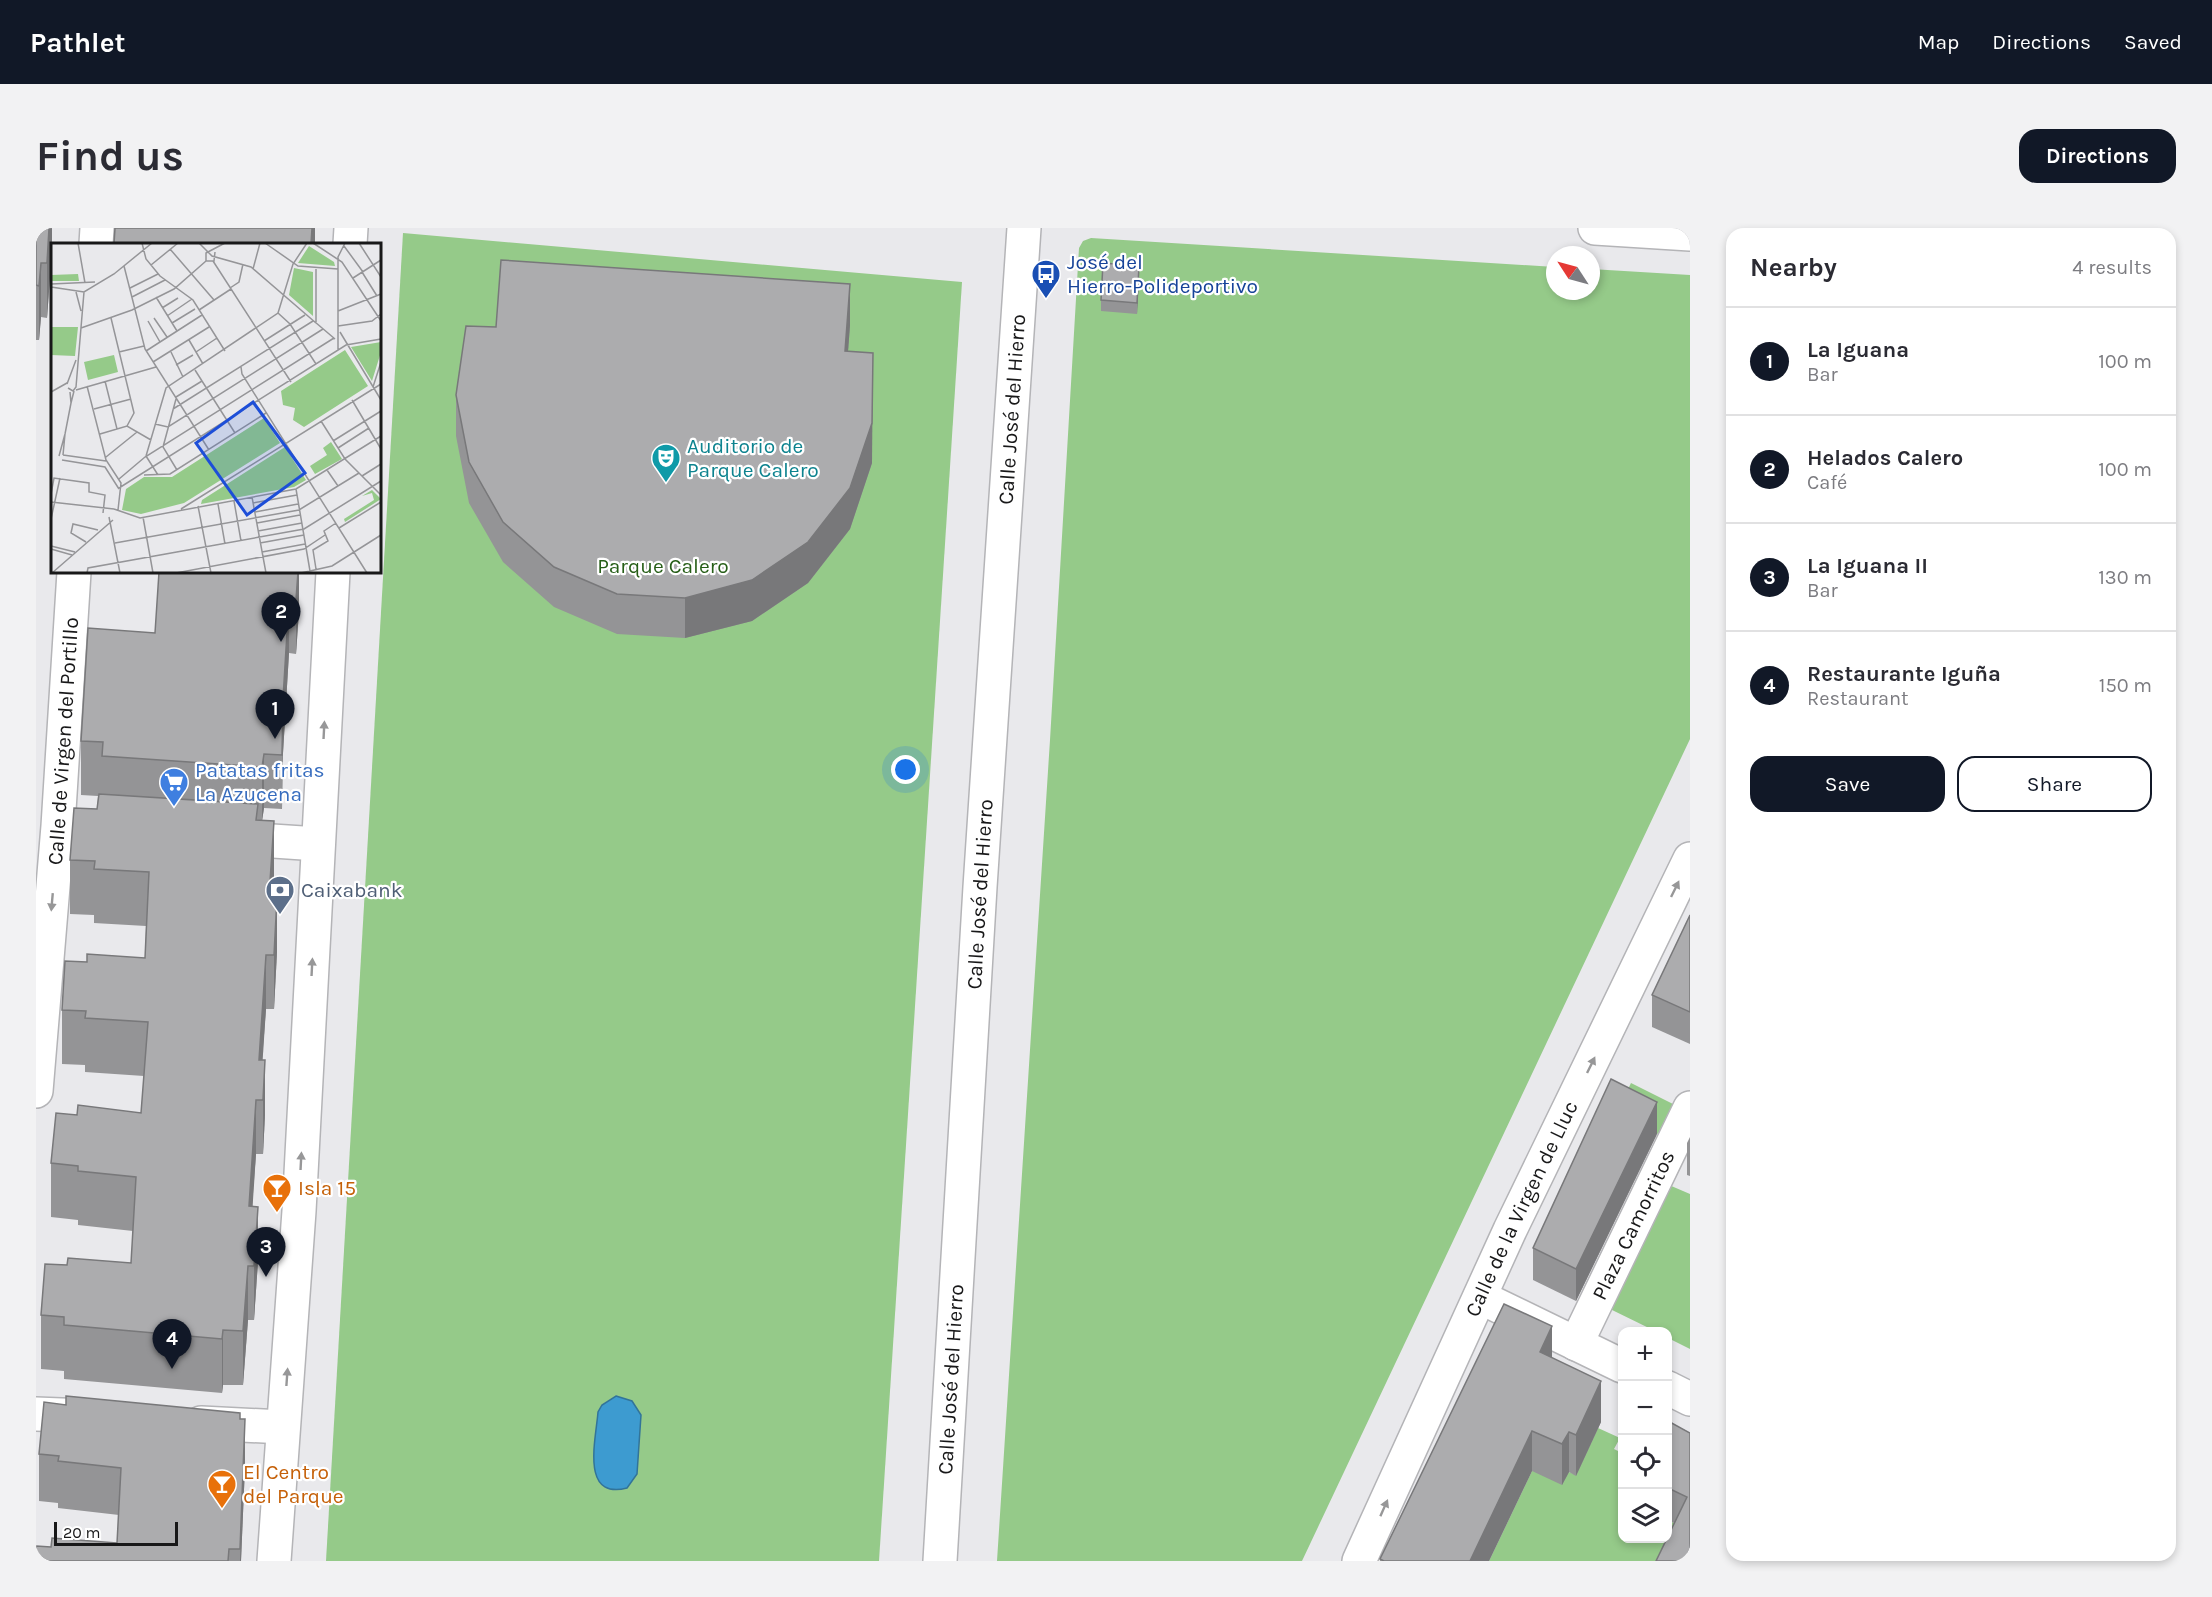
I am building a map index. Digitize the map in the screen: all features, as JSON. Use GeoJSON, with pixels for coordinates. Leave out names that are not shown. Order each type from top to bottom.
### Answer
{"type":"FeatureCollection","features":[{"type":"Feature","properties":{"kind":"street"},"geometry":{"type":"LineString","coordinates":[[96,243],[97,228]]}},
{"type":"Feature","properties":{"kind":"street"},"geometry":{"type":"LineString","coordinates":[[350,243],[351,228]]}},
{"type":"Feature","properties":{"kind":"street","name":"Calle José del Hierro"},"geometry":{"type":"LineString","coordinates":[[940,1561],[980,887],[1024,228]]}},
{"type":"Feature","properties":{"kind":"street"},"geometry":{"type":"LineString","coordinates":[[1595,228],[1690,234]]}},
{"type":"Feature","properties":{"kind":"street","name":"Calle de Virgen del Portillo"},"geometry":{"type":"LineString","coordinates":[[36,1091],[60,827],[74,573]]}},
{"type":"Feature","properties":{"kind":"street"},"geometry":{"type":"LineString","coordinates":[[274,1561],[298,1211],[333,573]]}},
{"type":"Feature","properties":{"kind":"street"},"geometry":{"type":"LineString","coordinates":[[200,836],[318,844]]}},
{"type":"Feature","properties":{"kind":"street","name":"Calle de la Virgen de Lluc"},"geometry":{"type":"LineString","coordinates":[[1359,1561],[1480,1297],[1690,859]]}},
{"type":"Feature","properties":{"kind":"street","name":"Plaza Camorritos"},"geometry":{"type":"LineString","coordinates":[[1576,1344],[1690,1108]]}},
{"type":"Feature","properties":{"kind":"street"},"geometry":{"type":"LineString","coordinates":[[1480,1297],[1618,1364]]}},
{"type":"Feature","properties":{"kind":"street"},"geometry":{"type":"LineString","coordinates":[[1672,1390],[1690,1399]]}},
{"type":"Feature","properties":{"kind":"street"},"geometry":{"type":"LineString","coordinates":[[36,1414],[113,1418]]}},
{"type":"Feature","properties":{"kind":"street"},"geometry":{"type":"LineString","coordinates":[[171,1421],[283,1427]]}},
{"type":"Feature","properties":{"kind":"green space","name":"Parque Calero"},"geometry":{"type":"Polygon","coordinates":[[[403,233],[962,282],[879,1561],[326,1561],[403,233]]]}},
{"type":"Feature","properties":{"kind":"green space"},"geometry":{"type":"Polygon","coordinates":[[[1091,238],[1546,266],[1546,300],[1600,300],[1600,270],[1690,275],[1690,739],[1302,1561],[997,1561],[1079,248],[1083,241],[1091,238]]]}},
{"type":"Feature","properties":{"kind":"green space"},"geometry":{"type":"Polygon","coordinates":[[[1631,1083],[1673,1104],[1658,1134],[1616,1114],[1631,1083]]]}},
{"type":"Feature","properties":{"kind":"green space"},"geometry":{"type":"Polygon","coordinates":[[[1669,1185],[1690,1194],[1690,1349],[1672,1340],[1672,1327],[1647,1327],[1610,1309],[1669,1185]]]}},
{"type":"Feature","properties":{"kind":"green space"},"geometry":{"type":"Polygon","coordinates":[[[1598,1428],[1618,1437],[1614,1449],[1618,1451],[1618,1543],[1672,1543],[1672,1522],[1690,1531],[1671,1561],[1489,1561],[1532,1471],[1569,1472],[1576,1475],[1598,1428]]]}},
{"type":"Feature","properties":{"kind":"water"},"geometry":{"type":"Polygon","coordinates":[[[616,1396],[632,1401],[641,1415],[637,1474],[627,1488],[612,1489],[602,1485],[597,1476],[594,1451],[598,1412],[602,1405],[616,1396]]]}},
{"type":"Feature","properties":{"kind":"building"},"geometry":{"type":"Polygon","coordinates":[[[36,228],[49,228],[47,263],[41,263],[39,286],[36,285],[36,228]]]}},
{"type":"Feature","properties":{"kind":"building"},"geometry":{"type":"Polygon","coordinates":[[[115,228],[312,228],[311,243],[114,243],[115,228]]]}},
{"type":"Feature","properties":{"kind":"building","name":"Auditorio de Parque Calero"},"geometry":{"type":"Polygon","coordinates":[[[501,260],[850,284],[845,351],[873,353],[872,423],[850,488],[808,542],[752,580],[685,598],[617,594],[554,567],[503,522],[469,462],[456,395],[466,326],[496,327],[501,260]]]}},
{"type":"Feature","properties":{"kind":"building"},"geometry":{"type":"Polygon","coordinates":[[[1103,263],[1139,266],[1137,303],[1101,300],[1103,263]]]}},
{"type":"Feature","properties":{"kind":"building"},"geometry":{"type":"Polygon","coordinates":[[[159,573],[298,573],[296,599],[289,599],[282,755],[264,754],[262,767],[102,756],[103,742],[81,741],[88,628],[155,633],[159,573]]]}},
{"type":"Feature","properties":{"kind":"building"},"geometry":{"type":"Polygon","coordinates":[[[99,794],[258,804],[256,820],[274,821],[269,897],[277,897],[274,955],[266,955],[259,1060],[265,1060],[263,1100],[256,1100],[249,1206],[258,1207],[254,1266],[248,1266],[243,1331],[223,1330],[222,1339],[64,1325],[64,1317],[41,1315],[45,1264],[67,1265],[68,1258],[131,1263],[136,1177],[78,1171],[78,1166],[51,1163],[56,1113],[77,1115],[78,1105],[141,1113],[148,1022],[85,1018],[86,1011],[62,1010],[65,961],[87,962],[87,954],[145,958],[149,872],[94,869],[95,861],[70,860],[74,808],[97,809],[99,794]]]}},
{"type":"Feature","properties":{"kind":"building"},"geometry":{"type":"Polygon","coordinates":[[[1690,915],[1690,1012],[1652,995],[1690,915]]]}},
{"type":"Feature","properties":{"kind":"building"},"geometry":{"type":"Polygon","coordinates":[[[1611,1079],[1657,1102],[1576,1269],[1533,1248],[1611,1079]]]}},
{"type":"Feature","properties":{"kind":"building"},"geometry":{"type":"Polygon","coordinates":[[[1504,1304],[1552,1326],[1540,1352],[1601,1381],[1576,1435],[1569,1432],[1562,1444],[1532,1431],[1470,1561],[1384,1561],[1380,1559],[1504,1304]]]}},
{"type":"Feature","properties":{"kind":"building"},"geometry":{"type":"Polygon","coordinates":[[[66,1396],[240,1413],[240,1419],[245,1419],[240,1549],[229,1549],[228,1561],[36,1561],[36,1546],[51,1547],[52,1538],[117,1543],[121,1468],[58,1461],[59,1456],[39,1454],[44,1402],[66,1405],[66,1396]]]}},
{"type":"Feature","properties":{"kind":"building"},"geometry":{"type":"Polygon","coordinates":[[[1672,1423],[1690,1433],[1690,1561],[1656,1561],[1665,1543],[1672,1543],[1672,1528],[1687,1497],[1672,1490],[1672,1423]]]}},
{"type":"Feature","properties":{"kind":"place","name":"José del Hierro-Polideportivo"},"geometry":{"type":"Point","coordinates":[1046,300]}},
{"type":"Feature","properties":{"kind":"place","name":"Auditorio de Parque Calero"},"geometry":{"type":"Point","coordinates":[666,484]}},
{"type":"Feature","properties":{"kind":"place","name":"Helados Calero"},"geometry":{"type":"Point","coordinates":[281,642]}},
{"type":"Feature","properties":{"kind":"place","name":"La Iguana"},"geometry":{"type":"Point","coordinates":[275,739]}},
{"type":"Feature","properties":{"kind":"place","name":"Patatas fritas La Azucena"},"geometry":{"type":"Point","coordinates":[174,808]}},
{"type":"Feature","properties":{"kind":"place","name":"Caixabank"},"geometry":{"type":"Point","coordinates":[280,916]}},
{"type":"Feature","properties":{"kind":"place","name":"Isla 15"},"geometry":{"type":"Point","coordinates":[277,1214]}},
{"type":"Feature","properties":{"kind":"place","name":"La Iguana II"},"geometry":{"type":"Point","coordinates":[266,1277]}},
{"type":"Feature","properties":{"kind":"place","name":"Restaurante Iguña"},"geometry":{"type":"Point","coordinates":[172,1369]}},
{"type":"Feature","properties":{"kind":"place","name":"El Centro del Parque"},"geometry":{"type":"Point","coordinates":[222,1510]}}]}
